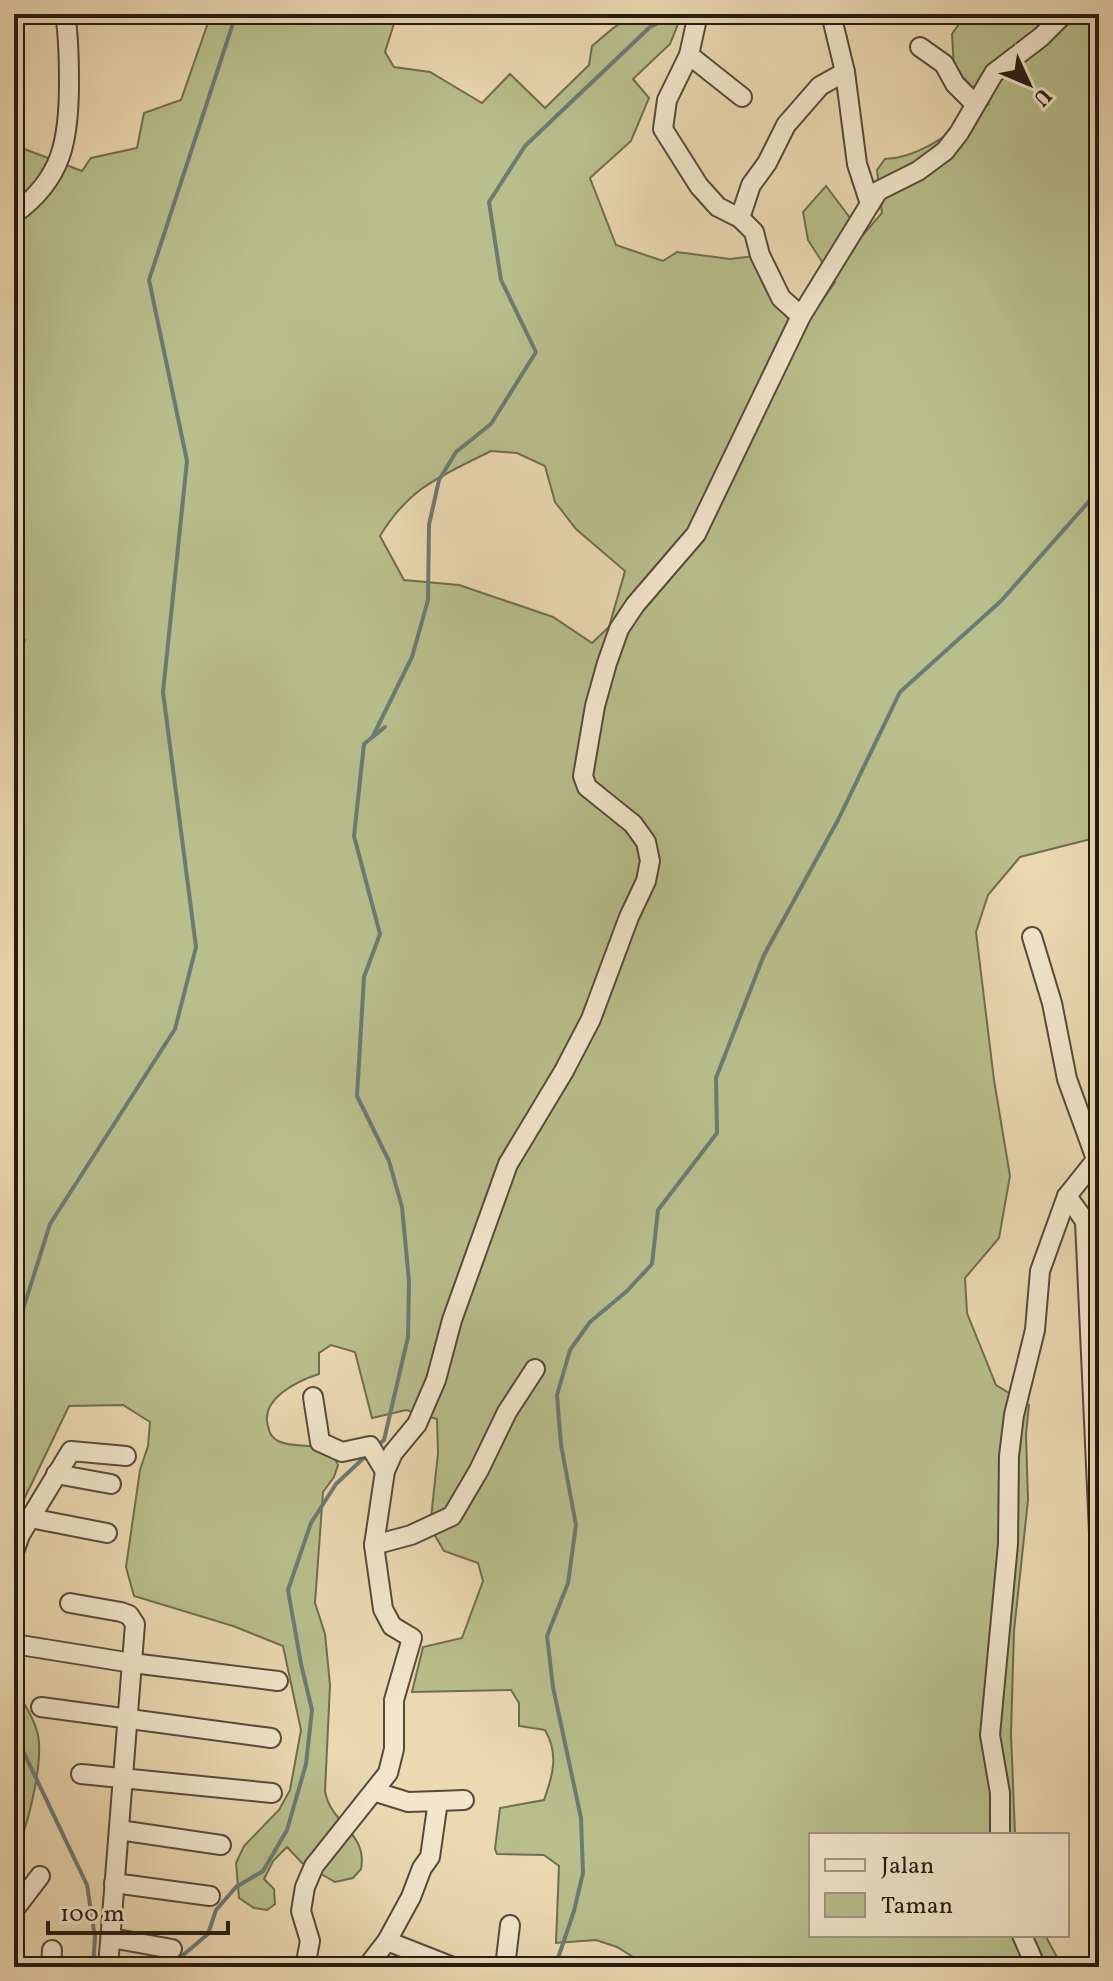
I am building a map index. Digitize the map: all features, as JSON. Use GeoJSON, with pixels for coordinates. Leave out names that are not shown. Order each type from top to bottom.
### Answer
{"type":"FeatureCollection","features":[{"type":"Feature","properties":{"kind":"street"},"geometry":{"type":"LineString","coordinates":[[14,214],[27,205],[52,176],[65,148],[69,86],[65,14]]}},
{"type":"Feature","properties":{"kind":"street"},"geometry":{"type":"LineString","coordinates":[[698,14],[689,55],[667,100],[663,129],[699,186],[718,207],[740,218],[754,232],[760,255],[781,298],[801,316]]}},
{"type":"Feature","properties":{"kind":"street"},"geometry":{"type":"LineString","coordinates":[[831,14],[845,72],[857,164],[870,204]]}},
{"type":"Feature","properties":{"kind":"street"},"geometry":{"type":"LineString","coordinates":[[313,1397],[320,1442],[342,1452],[377,1457],[393,1453],[417,1424],[436,1380],[452,1320],[508,1164],[564,1071],[591,1019],[629,917],[646,881],[650,861],[646,842],[633,824],[587,787],[583,776],[595,706],[615,641],[635,605],[696,534],[801,316],[878,191],[918,171],[945,151],[994,73],[1041,37],[1064,14]]}},
{"type":"Feature","properties":{"kind":"street"},"geometry":{"type":"LineString","coordinates":[[920,47],[944,64],[955,84],[975,104]]}},
{"type":"Feature","properties":{"kind":"street"},"geometry":{"type":"LineString","coordinates":[[689,55],[742,97]]}},
{"type":"Feature","properties":{"kind":"street"},"geometry":{"type":"LineString","coordinates":[[740,218],[751,185],[767,163],[786,125],[820,86],[845,72]]}},
{"type":"Feature","properties":{"kind":"street"},"geometry":{"type":"LineString","coordinates":[[1000,1833],[1000,1793],[990,1735],[1008,1544],[1009,1456],[1014,1415],[1035,1330],[1040,1271],[1067,1196],[1098,1158],[1067,1079],[1052,1003],[1032,937]]}},
{"type":"Feature","properties":{"kind":"street"},"geometry":{"type":"LineString","coordinates":[[1067,1196],[1085,1221],[1099,1532]]}},
{"type":"Feature","properties":{"kind":"street"},"geometry":{"type":"LineString","coordinates":[[374,1545],[411,1535],[452,1516],[507,1412],[535,1369]]}},
{"type":"Feature","properties":{"kind":"street"},"geometry":{"type":"LineString","coordinates":[[14,1552],[30,1518],[74,1450],[126,1456]]}},
{"type":"Feature","properties":{"kind":"street"},"geometry":{"type":"LineString","coordinates":[[305,1967],[310,1941],[301,1911],[305,1887],[314,1866],[376,1792],[393,1762],[394,1700],[412,1638],[392,1626],[383,1609],[374,1545],[377,1457]]}},
{"type":"Feature","properties":{"kind":"street"},"geometry":{"type":"LineString","coordinates":[[56,1474],[111,1484]]}},
{"type":"Feature","properties":{"kind":"street"},"geometry":{"type":"LineString","coordinates":[[30,1518],[107,1533]]}},
{"type":"Feature","properties":{"kind":"street"},"geometry":{"type":"LineString","coordinates":[[70,1603],[129,1615],[135,1624],[108,1967]]}},
{"type":"Feature","properties":{"kind":"street"},"geometry":{"type":"LineString","coordinates":[[14,1644],[132,1663],[278,1681]]}},
{"type":"Feature","properties":{"kind":"street"},"geometry":{"type":"LineString","coordinates":[[41,1707],[271,1738]]}},
{"type":"Feature","properties":{"kind":"street"},"geometry":{"type":"LineString","coordinates":[[81,1774],[272,1793]]}},
{"type":"Feature","properties":{"kind":"street"},"geometry":{"type":"LineString","coordinates":[[376,1792],[408,1802],[464,1800]]}},
{"type":"Feature","properties":{"kind":"street"},"geometry":{"type":"LineString","coordinates":[[367,1967],[387,1941],[430,1857],[438,1801]]}},
{"type":"Feature","properties":{"kind":"street"},"geometry":{"type":"LineString","coordinates":[[119,1830],[221,1845]]}},
{"type":"Feature","properties":{"kind":"street"},"geometry":{"type":"LineString","coordinates":[[14,1910],[40,1876]]}},
{"type":"Feature","properties":{"kind":"street"},"geometry":{"type":"LineString","coordinates":[[114,1883],[210,1896]]}},
{"type":"Feature","properties":{"kind":"street"},"geometry":{"type":"LineString","coordinates":[[505,1967],[510,1925]]}},
{"type":"Feature","properties":{"kind":"street"},"geometry":{"type":"LineString","coordinates":[[1023,1937],[1036,1967]]}},
{"type":"Feature","properties":{"kind":"street"},"geometry":{"type":"LineString","coordinates":[[111,1938],[172,1949]]}},
{"type":"Feature","properties":{"kind":"street"},"geometry":{"type":"LineString","coordinates":[[387,1941],[453,1967]]}},
{"type":"Feature","properties":{"kind":"green space"},"geometry":{"type":"Polygon","coordinates":[[[211,14],[397,14],[385,52],[394,67],[430,72],[482,103],[510,74],[545,108],[589,65],[592,46],[611,30],[634,17],[669,14],[678,24],[670,44],[633,79],[649,98],[631,141],[590,178],[616,245],[663,261],[677,252],[730,259],[754,256],[803,328],[835,282],[808,240],[803,212],[826,186],[863,235],[882,213],[877,170],[885,159],[927,147],[989,104],[954,68],[952,34],[966,14],[1099,14],[1099,837],[1020,857],[988,895],[976,932],[994,1080],[1010,1176],[999,1238],[965,1278],[967,1313],[996,1385],[1029,1405],[1026,1434],[1028,1500],[1014,1631],[1011,1734],[1015,1833],[809,1833],[809,1937],[1046,1937],[1058,1959],[1056,1967],[649,1967],[617,1947],[596,1940],[556,1943],[559,1866],[544,1855],[497,1854],[495,1849],[500,1808],[544,1800],[553,1765],[549,1739],[545,1730],[519,1726],[519,1703],[511,1690],[412,1692],[423,1647],[462,1638],[483,1581],[478,1563],[444,1551],[430,1527],[438,1453],[437,1419],[406,1410],[372,1418],[355,1352],[331,1345],[319,1353],[319,1374],[282,1392],[267,1416],[269,1430],[276,1440],[327,1451],[338,1465],[323,1492],[315,1603],[325,1634],[330,1685],[325,1791],[334,1812],[359,1846],[361,1869],[353,1878],[335,1882],[302,1863],[287,1847],[273,1861],[264,1879],[274,1889],[275,1904],[267,1910],[254,1908],[239,1898],[236,1863],[244,1846],[279,1810],[290,1790],[301,1730],[283,1646],[233,1626],[134,1596],[126,1567],[150,1422],[123,1405],[69,1406],[14,1520],[14,667],[25,640],[14,636],[14,145],[82,171],[91,158],[137,148],[144,113],[181,100],[211,14]],[[491,451],[428,484],[403,505],[380,536],[404,580],[459,585],[553,617],[592,643],[609,627],[625,571],[576,529],[555,502],[545,466],[517,453],[491,451]]]}},
{"type":"Feature","properties":{"kind":"green space"},"geometry":{"type":"Polygon","coordinates":[[[14,1686],[33,1719],[39,1758],[25,1828],[14,1854],[14,1686]]]}},
{"type":"Feature","properties":{"kind":"waterway"},"geometry":{"type":"LineString","coordinates":[[14,1338],[50,1224],[175,1029],[196,947],[163,692],[187,461],[149,280],[236,14]]}},
{"type":"Feature","properties":{"kind":"waterway"},"geometry":{"type":"LineString","coordinates":[[376,1447],[384,1440],[408,1337],[409,1281],[402,1207],[389,1161],[357,1096],[364,977],[380,934],[354,836],[364,744],[385,727],[373,736],[412,657],[428,600],[429,525],[439,480],[456,452],[491,424],[536,352],[501,280],[489,202],[525,146],[650,27],[676,14]]}},
{"type":"Feature","properties":{"kind":"waterway"},"geometry":{"type":"LineString","coordinates":[[555,1967],[583,1873],[581,1818],[553,1687],[547,1636],[568,1583],[576,1525],[561,1445],[557,1395],[570,1350],[590,1322],[627,1291],[652,1264],[658,1210],[717,1133],[716,1078],[764,955],[838,820],[900,692],[1001,601],[1099,490]]}},
{"type":"Feature","properties":{"kind":"waterway"},"geometry":{"type":"LineString","coordinates":[[174,1967],[208,1934],[216,1910],[236,1887],[263,1871],[287,1830],[306,1764],[312,1710],[288,1590],[311,1523],[336,1484],[369,1453]]}},
{"type":"Feature","properties":{"kind":"waterway"},"geometry":{"type":"LineString","coordinates":[[14,1732],[87,1885],[95,1937],[93,1967]]}}]}
